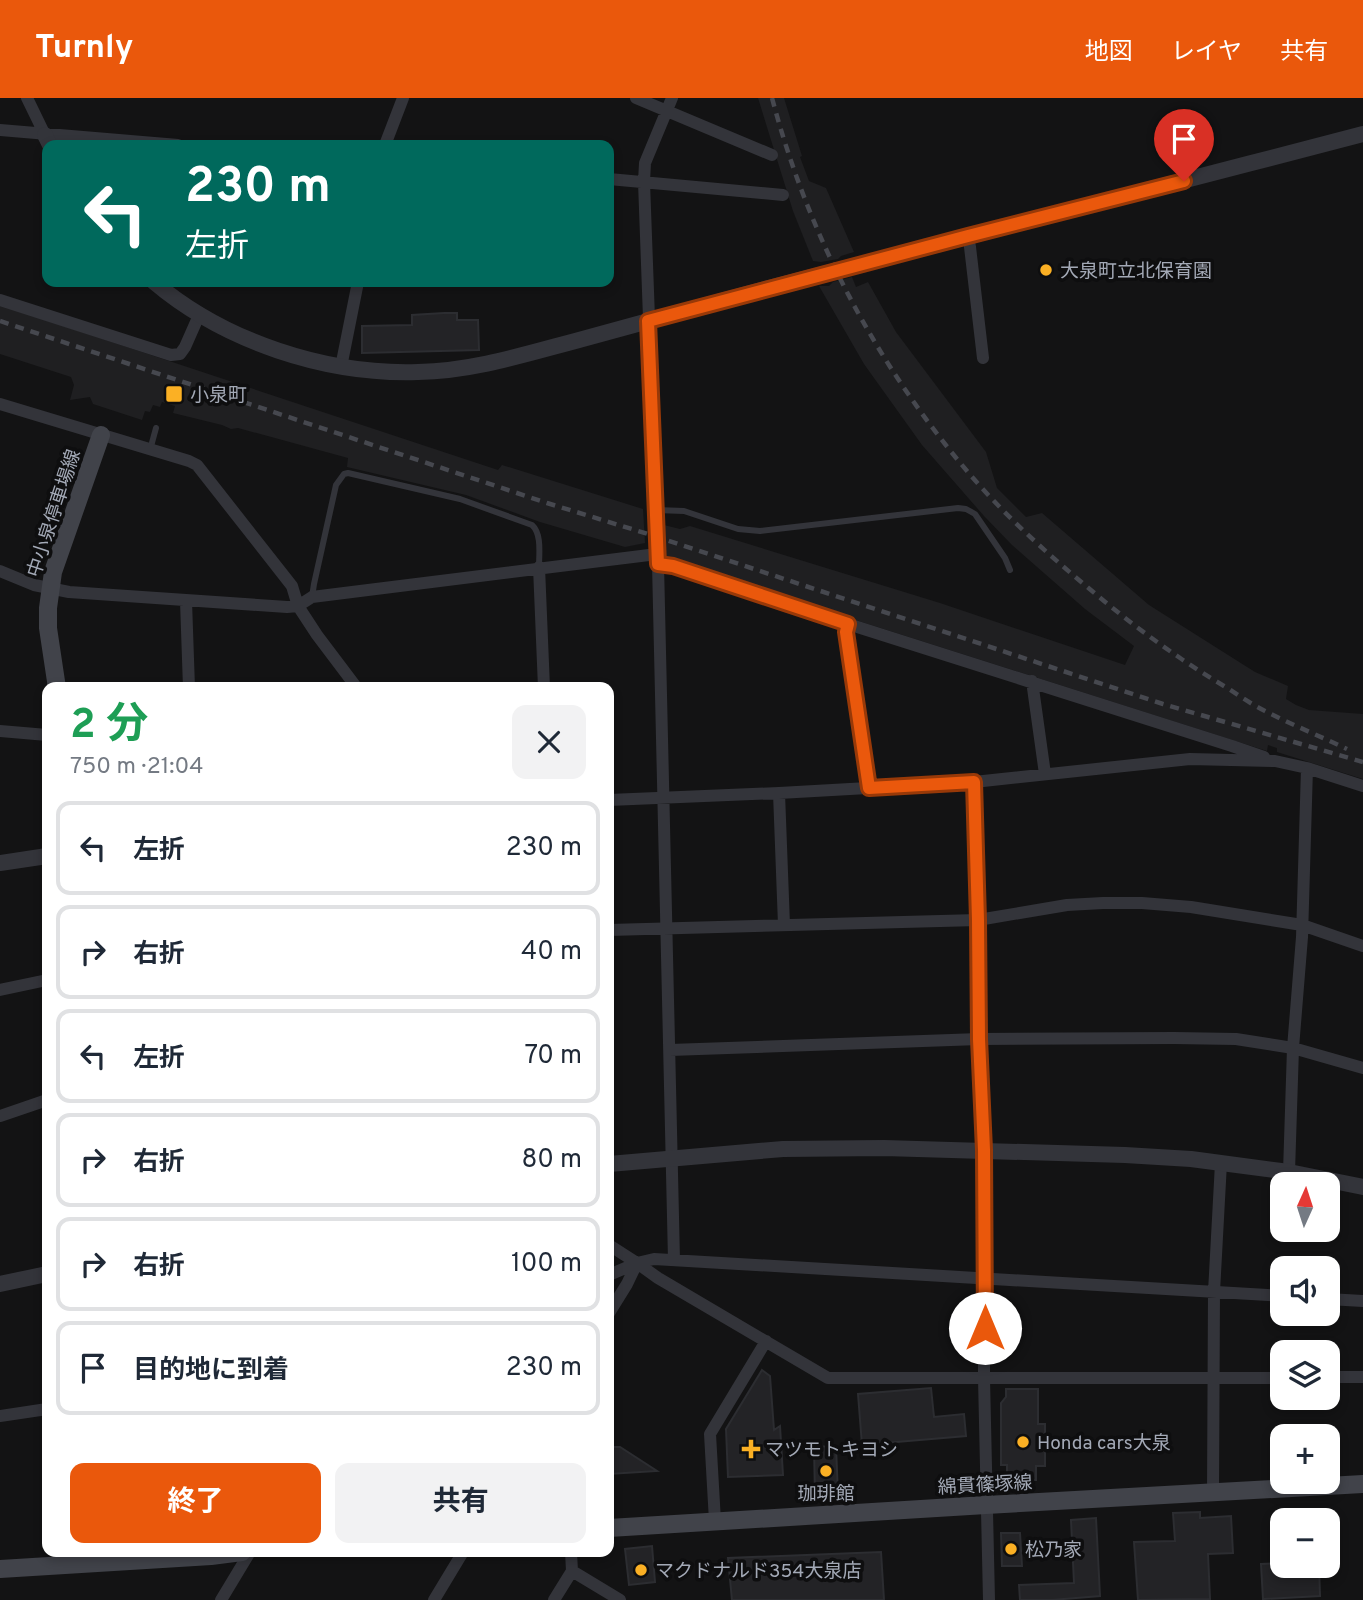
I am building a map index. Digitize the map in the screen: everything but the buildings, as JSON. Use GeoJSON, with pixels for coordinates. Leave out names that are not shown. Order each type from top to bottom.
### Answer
{"type":"FeatureCollection","features":[{"type":"Feature","properties":{"kind":"main road","name":"中小泉停車場線"},"geometry":{"type":"LineString","coordinates":[[56,682],[48,628],[52,572],[101,435]]}},
{"type":"Feature","properties":{"kind":"main road","name":"綿貫篠塚線"},"geometry":{"type":"LineString","coordinates":[[614,1528],[1363,1484]]}},
{"type":"Feature","properties":{"kind":"main road"},"geometry":{"type":"LineString","coordinates":[[0,1569],[169,1557]]}},
{"type":"Feature","properties":{"kind":"street"},"geometry":{"type":"LineString","coordinates":[[27,98],[47,140]]}},
{"type":"Feature","properties":{"kind":"street"},"geometry":{"type":"LineString","coordinates":[[387,140],[403,98]]}},
{"type":"Feature","properties":{"kind":"street"},"geometry":{"type":"LineString","coordinates":[[636,98],[772,155]]}},
{"type":"Feature","properties":{"kind":"street"},"geometry":{"type":"LineString","coordinates":[[672,98],[645,163],[645,182],[656,510],[674,1260]]}},
{"type":"Feature","properties":{"kind":"street"},"geometry":{"type":"LineString","coordinates":[[0,130],[47,140]]}},
{"type":"Feature","properties":{"kind":"street"},"geometry":{"type":"LineString","coordinates":[[160,287],[172,297],[240,335],[294,356],[341,367],[397,372],[438,372],[510,359],[968,236],[1363,134]]}},
{"type":"Feature","properties":{"kind":"street"},"geometry":{"type":"LineString","coordinates":[[614,179],[783,195]]}},
{"type":"Feature","properties":{"kind":"street"},"geometry":{"type":"LineString","coordinates":[[968,236],[983,358]]}},
{"type":"Feature","properties":{"kind":"street"},"geometry":{"type":"LineString","coordinates":[[341,367],[357,287]]}},
{"type":"Feature","properties":{"kind":"street"},"geometry":{"type":"LineString","coordinates":[[0,300],[171,355],[180,354],[185,347],[200,313]]}},
{"type":"Feature","properties":{"kind":"street"},"geometry":{"type":"LineString","coordinates":[[0,404],[197,465],[292,586],[298,606],[352,682]]}},
{"type":"Feature","properties":{"kind":"street"},"geometry":{"type":"LineString","coordinates":[[0,571],[50,589],[287,607],[298,606],[313,597],[540,567],[657,559],[848,624],[1275,761],[1363,786]]}},
{"type":"Feature","properties":{"kind":"street"},"geometry":{"type":"LineString","coordinates":[[540,567],[544,682]]}},
{"type":"Feature","properties":{"kind":"street"},"geometry":{"type":"LineString","coordinates":[[186,601],[189,682]]}},
{"type":"Feature","properties":{"kind":"street"},"geometry":{"type":"LineString","coordinates":[[848,624],[846,632],[869,788]]}},
{"type":"Feature","properties":{"kind":"street"},"geometry":{"type":"LineString","coordinates":[[1032,681],[1045,774]]}},
{"type":"Feature","properties":{"kind":"street"},"geometry":{"type":"LineString","coordinates":[[0,731],[42,735]]}},
{"type":"Feature","properties":{"kind":"street"},"geometry":{"type":"LineString","coordinates":[[614,800],[974,782],[1190,759],[1275,761]]}},
{"type":"Feature","properties":{"kind":"street"},"geometry":{"type":"LineString","coordinates":[[614,1164],[783,1149],[884,1148],[1125,1154],[1191,1159],[1289,1172],[1307,768]]}},
{"type":"Feature","properties":{"kind":"street"},"geometry":{"type":"LineString","coordinates":[[974,782],[984,1150],[984,1378],[989,1600]]}},
{"type":"Feature","properties":{"kind":"street"},"geometry":{"type":"LineString","coordinates":[[779,793],[783,925]]}},
{"type":"Feature","properties":{"kind":"street"},"geometry":{"type":"LineString","coordinates":[[0,863],[42,857]]}},
{"type":"Feature","properties":{"kind":"street"},"geometry":{"type":"LineString","coordinates":[[614,930],[978,920],[1067,905],[1142,903],[1202,908],[1302,925],[1363,946]]}},
{"type":"Feature","properties":{"kind":"street"},"geometry":{"type":"LineString","coordinates":[[0,990],[42,981]]}},
{"type":"Feature","properties":{"kind":"street"},"geometry":{"type":"LineString","coordinates":[[670,1049],[979,1039],[1212,1039],[1293,1048],[1363,1068]]}},
{"type":"Feature","properties":{"kind":"street"},"geometry":{"type":"LineString","coordinates":[[0,1116],[42,1102]]}},
{"type":"Feature","properties":{"kind":"street"},"geometry":{"type":"LineString","coordinates":[[1213,1492],[1214,1292],[1221,1163]]}},
{"type":"Feature","properties":{"kind":"street"},"geometry":{"type":"LineString","coordinates":[[1340,1182],[1363,1187]]}},
{"type":"Feature","properties":{"kind":"street"},"geometry":{"type":"LineString","coordinates":[[614,1248],[658,1278],[828,1378],[1270,1378]]}},
{"type":"Feature","properties":{"kind":"street"},"geometry":{"type":"LineString","coordinates":[[614,1273],[654,1259],[1270,1295]]}},
{"type":"Feature","properties":{"kind":"street"},"geometry":{"type":"LineString","coordinates":[[614,1305],[637,1263]]}},
{"type":"Feature","properties":{"kind":"street"},"geometry":{"type":"LineString","coordinates":[[0,1284],[42,1275]]}},
{"type":"Feature","properties":{"kind":"street"},"geometry":{"type":"LineString","coordinates":[[1340,1300],[1363,1301]]}},
{"type":"Feature","properties":{"kind":"street"},"geometry":{"type":"LineString","coordinates":[[715,1521],[710,1434],[766,1341]]}},
{"type":"Feature","properties":{"kind":"street"},"geometry":{"type":"LineString","coordinates":[[1340,1377],[1363,1377]]}},
{"type":"Feature","properties":{"kind":"street"},"geometry":{"type":"LineString","coordinates":[[0,1416],[42,1410]]}},
{"type":"Feature","properties":{"kind":"street"},"geometry":{"type":"LineString","coordinates":[[221,1600],[247,1557]]}},
{"type":"Feature","properties":{"kind":"street"},"geometry":{"type":"LineString","coordinates":[[434,1600],[460,1557]]}},
{"type":"Feature","properties":{"kind":"street"},"geometry":{"type":"LineString","coordinates":[[554,1600],[572,1571],[571,1557]]}},
{"type":"Feature","properties":{"kind":"street"},"geometry":{"type":"LineString","coordinates":[[572,1571],[620,1600]]}},
{"type":"Feature","properties":{"kind":"lane"},"geometry":{"type":"LineString","coordinates":[[149,450],[156,428]]}},
{"type":"Feature","properties":{"kind":"lane"},"geometry":{"type":"LineString","coordinates":[[313,597],[336,485],[348,472],[460,499],[532,525],[538,534],[540,567]]}},
{"type":"Feature","properties":{"kind":"lane"},"geometry":{"type":"LineString","coordinates":[[656,510],[684,511],[738,529],[760,531],[966,509],[975,514],[1005,558],[1010,570]]}},
{"type":"Feature","properties":{"kind":"shaded area"},"geometry":{"type":"Polygon","coordinates":[[[758,98],[784,98],[809,181],[826,188],[854,252],[838,259],[813,261],[793,211],[758,98]]]}},
{"type":"Feature","properties":{"kind":"shaded area"},"geometry":{"type":"Polygon","coordinates":[[[852,277],[856,287],[868,282],[896,332],[986,452],[997,488],[1026,517],[1042,513],[1149,605],[1255,672],[1288,686],[1286,699],[1296,705],[1309,710],[1363,714],[1363,779],[1277,752],[1277,748],[1268,745],[1267,751],[664,557],[664,525],[680,529],[690,526],[940,603],[1125,665],[1134,646],[1085,609],[1012,545],[984,516],[922,445],[864,364],[819,286],[829,286],[833,282],[852,277]]]}},
{"type":"Feature","properties":{"kind":"shaded area"},"geometry":{"type":"Polygon","coordinates":[[[0,305],[498,470],[502,465],[643,509],[645,543],[625,547],[540,522],[466,495],[347,467],[348,458],[173,413],[175,406],[162,402],[160,407],[153,405],[150,412],[145,411],[142,420],[93,404],[90,397],[70,400],[74,385],[71,377],[0,354],[0,305]]]}},
{"type":"Feature","properties":{"kind":"railway"},"geometry":{"type":"LineString","coordinates":[[772,98],[806,201],[851,299],[907,392],[973,478],[1003,511],[1053,557],[1150,636],[1256,706],[1347,749]]}},
{"type":"Feature","properties":{"kind":"railway"},"geometry":{"type":"LineString","coordinates":[[0,321],[1163,704],[1363,762]]}},
{"type":"Feature","properties":{"kind":"place","name":"大泉町立北保育園"},"geometry":{"type":"Point","coordinates":[1046,270]}},
{"type":"Feature","properties":{"kind":"place","name":"小泉町"},"geometry":{"type":"Point","coordinates":[174,394]}},
{"type":"Feature","properties":{"kind":"place","name":"Honda cars大泉"},"geometry":{"type":"Point","coordinates":[1023,1442]}},
{"type":"Feature","properties":{"kind":"place","name":"マツモトキヨシ"},"geometry":{"type":"Point","coordinates":[751,1449]}},
{"type":"Feature","properties":{"kind":"place","name":"珈琲館"},"geometry":{"type":"Point","coordinates":[826,1471]}},
{"type":"Feature","properties":{"kind":"place","name":"松乃家"},"geometry":{"type":"Point","coordinates":[1011,1549]}},
{"type":"Feature","properties":{"kind":"place","name":"マクドナルド354大泉店"},"geometry":{"type":"Point","coordinates":[641,1570]}},
{"type":"Feature","properties":{"kind":"route"},"geometry":{"type":"LineString","coordinates":[[985,1328],[984,1150],[974,782],[869,788],[846,632],[848,624],[673,566],[658,564],[648,321],[1184,181]]}}]}
